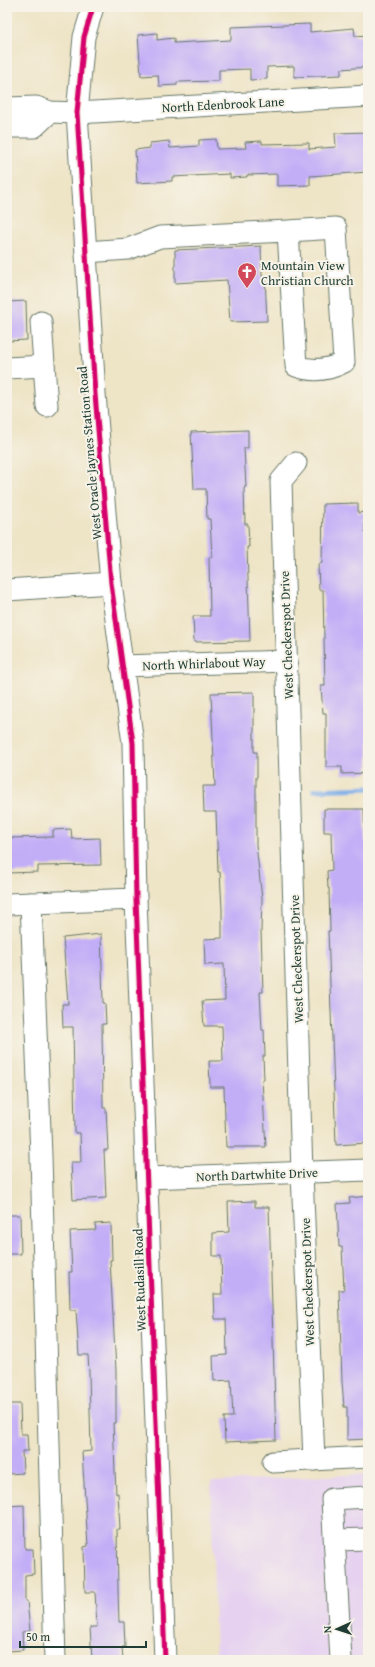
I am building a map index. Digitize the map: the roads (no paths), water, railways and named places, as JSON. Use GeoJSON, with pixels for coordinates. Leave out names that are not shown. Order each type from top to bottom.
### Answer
{"type":"FeatureCollection","features":[{"type":"Feature","properties":{"kind":"street","name":"West Oracle Jaynes Station Road"},"geometry":{"type":"LineString","coordinates":[[93,7],[84,37],[77,113],[95,394],[111,582],[121,666],[133,743],[136,899]]}},
{"type":"Feature","properties":{"kind":"street","name":"North Edenbrook Lane"},"geometry":{"type":"LineString","coordinates":[[7,108],[36,107],[50,112],[77,113],[368,96]]}},
{"type":"Feature","properties":{"kind":"street"},"geometry":{"type":"LineString","coordinates":[[7,127],[34,128],[50,112]]}},
{"type":"Feature","properties":{"kind":"street"},"geometry":{"type":"LineString","coordinates":[[86,252],[128,249],[160,237],[336,228],[344,362],[334,368],[307,370],[296,366],[288,231]]}},
{"type":"Feature","properties":{"kind":"street"},"geometry":{"type":"LineString","coordinates":[[41,322],[47,406]]}},
{"type":"Feature","properties":{"kind":"street"},"geometry":{"type":"LineString","coordinates":[[7,368],[44,366]]}},
{"type":"Feature","properties":{"kind":"street","name":"West Checkerspot Drive"},"geometry":{"type":"LineString","coordinates":[[296,463],[281,481],[302,1173],[314,1460]]}},
{"type":"Feature","properties":{"kind":"street"},"geometry":{"type":"LineString","coordinates":[[7,590],[111,582]]}},
{"type":"Feature","properties":{"kind":"street","name":"North Whirlabout Way"},"geometry":{"type":"LineString","coordinates":[[121,666],[287,661]]}},
{"type":"Feature","properties":{"kind":"street"},"geometry":{"type":"LineString","coordinates":[[7,904],[136,899]]}},
{"type":"Feature","properties":{"kind":"street","name":"West Rudasill Road"},"geometry":{"type":"LineString","coordinates":[[136,899],[165,1660]]}},
{"type":"Feature","properties":{"kind":"street"},"geometry":{"type":"LineString","coordinates":[[31,903],[41,1156],[55,1660]]}},
{"type":"Feature","properties":{"kind":"street","name":"North Dartwhite Drive"},"geometry":{"type":"LineString","coordinates":[[147,1178],[368,1170]]}},
{"type":"Feature","properties":{"kind":"street"},"geometry":{"type":"LineString","coordinates":[[273,1462],[368,1457]]}},
{"type":"Feature","properties":{"kind":"street"},"geometry":{"type":"LineString","coordinates":[[341,1660],[332,1499],[368,1497]]}},
{"type":"Feature","properties":{"kind":"street"},"geometry":{"type":"LineString","coordinates":[[335,1540],[368,1539]]}},
{"type":"Feature","properties":{"kind":"waterway"},"geometry":{"type":"LineString","coordinates":[[314,790],[368,788]]}},
{"type":"Feature","properties":{"kind":"place","name":"Mountain View Christian Church"},"geometry":{"type":"Point","coordinates":[247,289]}}]}
